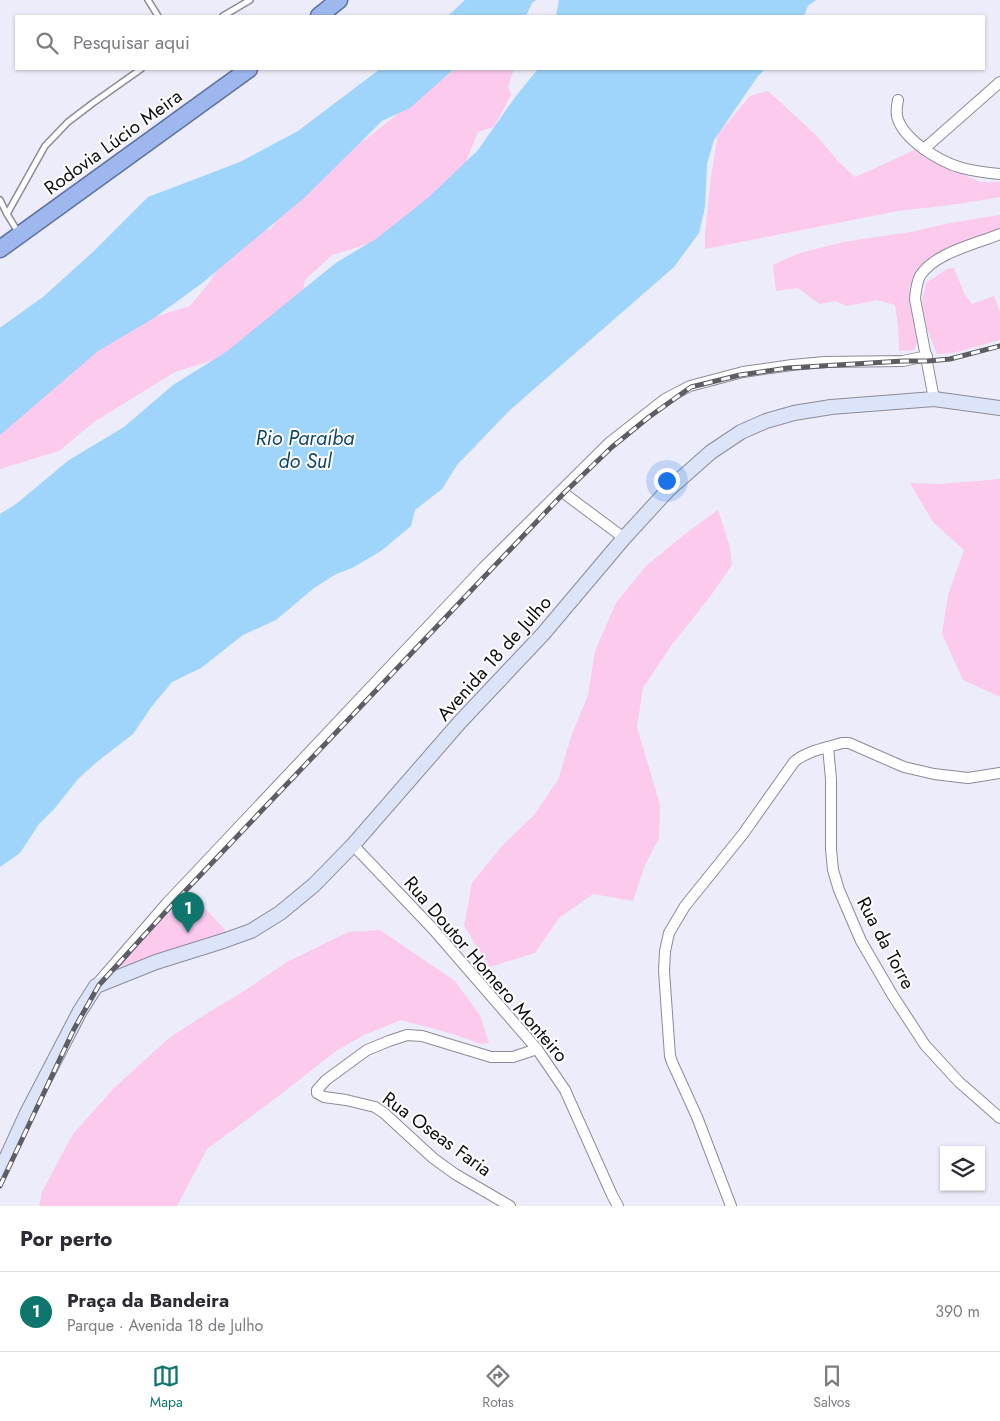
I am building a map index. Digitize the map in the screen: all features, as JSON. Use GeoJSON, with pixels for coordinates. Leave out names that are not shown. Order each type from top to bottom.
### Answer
{"type":"FeatureCollection","features":[{"type":"Feature","properties":{"kind":"highway"},"geometry":{"type":"LineString","coordinates":[[320,15],[340,0]]}},
{"type":"Feature","properties":{"kind":"highway","name":"Rodovia Lúcio Meira"},"geometry":{"type":"LineString","coordinates":[[0,249],[248,70]]}},
{"type":"Feature","properties":{"kind":"main road","name":"Avenida 18 de Julho"},"geometry":{"type":"LineString","coordinates":[[96,986],[156,962],[223,942],[251,931],[280,914],[314,885],[352,845],[460,722],[543,634],[624,538],[668,490],[711,452],[741,432],[766,421],[794,413],[832,407],[934,399],[1000,408]]}},
{"type":"Feature","properties":{"kind":"main road"},"geometry":{"type":"LineString","coordinates":[[0,1172],[30,1106],[80,1011],[96,986]]}},
{"type":"Feature","properties":{"kind":"street"},"geometry":{"type":"LineString","coordinates":[[924,149],[1000,82]]}},
{"type":"Feature","properties":{"kind":"street"},"geometry":{"type":"LineString","coordinates":[[898,100],[896,109],[900,124],[914,141],[924,149],[943,161],[962,168],[1000,174]]}},
{"type":"Feature","properties":{"kind":"street"},"geometry":{"type":"LineString","coordinates":[[934,399],[915,300],[916,287],[920,277],[935,261],[1000,234]]}},
{"type":"Feature","properties":{"kind":"street"},"geometry":{"type":"LineString","coordinates":[[96,986],[174,896],[484,568],[609,443],[665,399],[690,386],[743,372],[825,362],[903,361],[927,356]]}},
{"type":"Feature","properties":{"kind":"street"},"geometry":{"type":"LineString","coordinates":[[561,491],[624,538]]}},
{"type":"Feature","properties":{"kind":"street"},"geometry":{"type":"LineString","coordinates":[[731,1206],[697,1117],[670,1056],[664,970],[665,951],[669,934],[685,906],[743,834],[794,762],[806,754],[842,743],[849,743],[904,767],[934,774],[968,778],[1000,773]]}},
{"type":"Feature","properties":{"kind":"street","name":"Rua da Torre"},"geometry":{"type":"LineString","coordinates":[[828,748],[831,778],[833,870],[838,890],[861,941],[893,996],[925,1045],[958,1082],[1000,1118]]}},
{"type":"Feature","properties":{"kind":"street","name":"Rua Doutor Homero Monteiro"},"geometry":{"type":"LineString","coordinates":[[352,845],[433,929],[537,1049],[566,1090],[618,1206]]}},
{"type":"Feature","properties":{"kind":"street","name":"Rua Oseas Faria"},"geometry":{"type":"LineString","coordinates":[[510,1206],[455,1174],[433,1158],[384,1113],[375,1108],[346,1100],[324,1097],[317,1094],[317,1090],[326,1080],[367,1050],[407,1035],[422,1036],[491,1056],[513,1057],[537,1049]]}},
{"type":"Feature","properties":{"kind":"lane"},"geometry":{"type":"LineString","coordinates":[[148,0],[157,15]]}},
{"type":"Feature","properties":{"kind":"lane"},"geometry":{"type":"LineString","coordinates":[[225,15],[250,0]]}},
{"type":"Feature","properties":{"kind":"lane"},"geometry":{"type":"LineString","coordinates":[[7,214],[45,146],[68,122],[140,70]]}},
{"type":"Feature","properties":{"kind":"lane"},"geometry":{"type":"LineString","coordinates":[[0,200],[20,234]]}},
{"type":"Feature","properties":{"kind":"shaded area"},"geometry":{"type":"Polygon","coordinates":[[[454,70],[514,70],[508,87],[511,95],[494,127],[478,132],[458,181],[388,238],[332,255],[305,280],[301,299],[223,357],[175,372],[94,422],[59,451],[0,469],[0,396],[94,335],[190,306],[215,273],[223,244],[271,229],[277,219],[337,157],[366,139],[454,70]]]}},
{"type":"Feature","properties":{"kind":"shaded area"},"geometry":{"type":"Polygon","coordinates":[[[768,91],[816,135],[838,161],[855,177],[916,149],[933,161],[980,182],[1000,182],[1000,197],[898,211],[705,249],[711,177],[718,134],[750,96],[768,91]]]}},
{"type":"Feature","properties":{"kind":"shaded area"},"geometry":{"type":"Polygon","coordinates":[[[1000,215],[1000,232],[916,276],[909,288],[917,342],[914,350],[899,351],[895,305],[877,300],[847,306],[835,301],[819,304],[798,288],[776,291],[773,265],[797,254],[843,242],[910,232],[1000,215]]]}},
{"type":"Feature","properties":{"kind":"shaded area"},"geometry":{"type":"Polygon","coordinates":[[[954,268],[964,293],[972,304],[994,296],[1000,312],[1000,340],[953,353],[937,354],[927,329],[922,302],[926,283],[947,269],[954,268]]]}},
{"type":"Feature","properties":{"kind":"shaded area"},"geometry":{"type":"Polygon","coordinates":[[[1000,479],[1000,697],[963,680],[942,634],[948,595],[964,550],[933,522],[910,483],[940,484],[1000,479]]]}},
{"type":"Feature","properties":{"kind":"shaded area"},"geometry":{"type":"Polygon","coordinates":[[[718,510],[730,547],[732,565],[671,646],[643,688],[637,727],[660,805],[659,838],[645,865],[633,901],[593,894],[559,918],[535,953],[490,967],[464,926],[472,883],[502,846],[534,815],[558,780],[572,734],[588,695],[595,651],[616,603],[646,566],[718,510]]]}},
{"type":"Feature","properties":{"kind":"shaded area"},"geometry":{"type":"Polygon","coordinates":[[[193,895],[225,930],[227,935],[129,965],[120,966],[166,916],[193,895]]]}},
{"type":"Feature","properties":{"kind":"shaded area"},"geometry":{"type":"Polygon","coordinates":[[[380,930],[455,981],[480,1015],[489,1043],[481,1044],[453,1034],[401,1020],[364,1035],[336,1051],[207,1149],[177,1206],[39,1206],[42,1192],[73,1134],[114,1088],[169,1038],[287,962],[348,932],[380,930]]]}},
{"type":"Feature","properties":{"kind":"water"},"geometry":{"type":"Polygon","coordinates":[[[465,0],[536,0],[532,3],[526,15],[449,15],[465,0]]]}},
{"type":"Feature","properties":{"kind":"water"},"geometry":{"type":"Polygon","coordinates":[[[559,0],[816,0],[808,6],[804,15],[556,15],[559,0]]]}},
{"type":"Feature","properties":{"kind":"water"},"geometry":{"type":"Polygon","coordinates":[[[379,70],[453,70],[410,108],[382,121],[304,198],[201,284],[154,318],[98,351],[0,435],[0,328],[43,297],[94,251],[148,197],[240,162],[298,131],[379,70]]]}},
{"type":"Feature","properties":{"kind":"water","name":"Rio Paraíba do Sul"},"geometry":{"type":"Polygon","coordinates":[[[537,70],[764,70],[714,140],[707,164],[705,207],[699,233],[674,267],[510,410],[457,465],[442,489],[415,510],[411,526],[381,551],[352,568],[336,574],[314,588],[276,620],[243,635],[201,668],[172,682],[152,706],[133,734],[78,779],[55,808],[39,824],[20,853],[0,867],[0,514],[16,504],[69,460],[124,427],[173,385],[226,352],[337,262],[376,239],[429,197],[478,150],[516,96],[537,70]]]}},
{"type":"Feature","properties":{"kind":"railway"},"geometry":{"type":"LineString","coordinates":[[0,1186],[74,1029],[99,985],[170,907],[564,493],[612,447],[649,417],[691,387],[740,375],[788,368],[950,359],[1000,346]]}},
{"type":"Feature","properties":{"kind":"place","name":"Praça da Bandeira"},"geometry":{"type":"Point","coordinates":[188,933]}}]}
